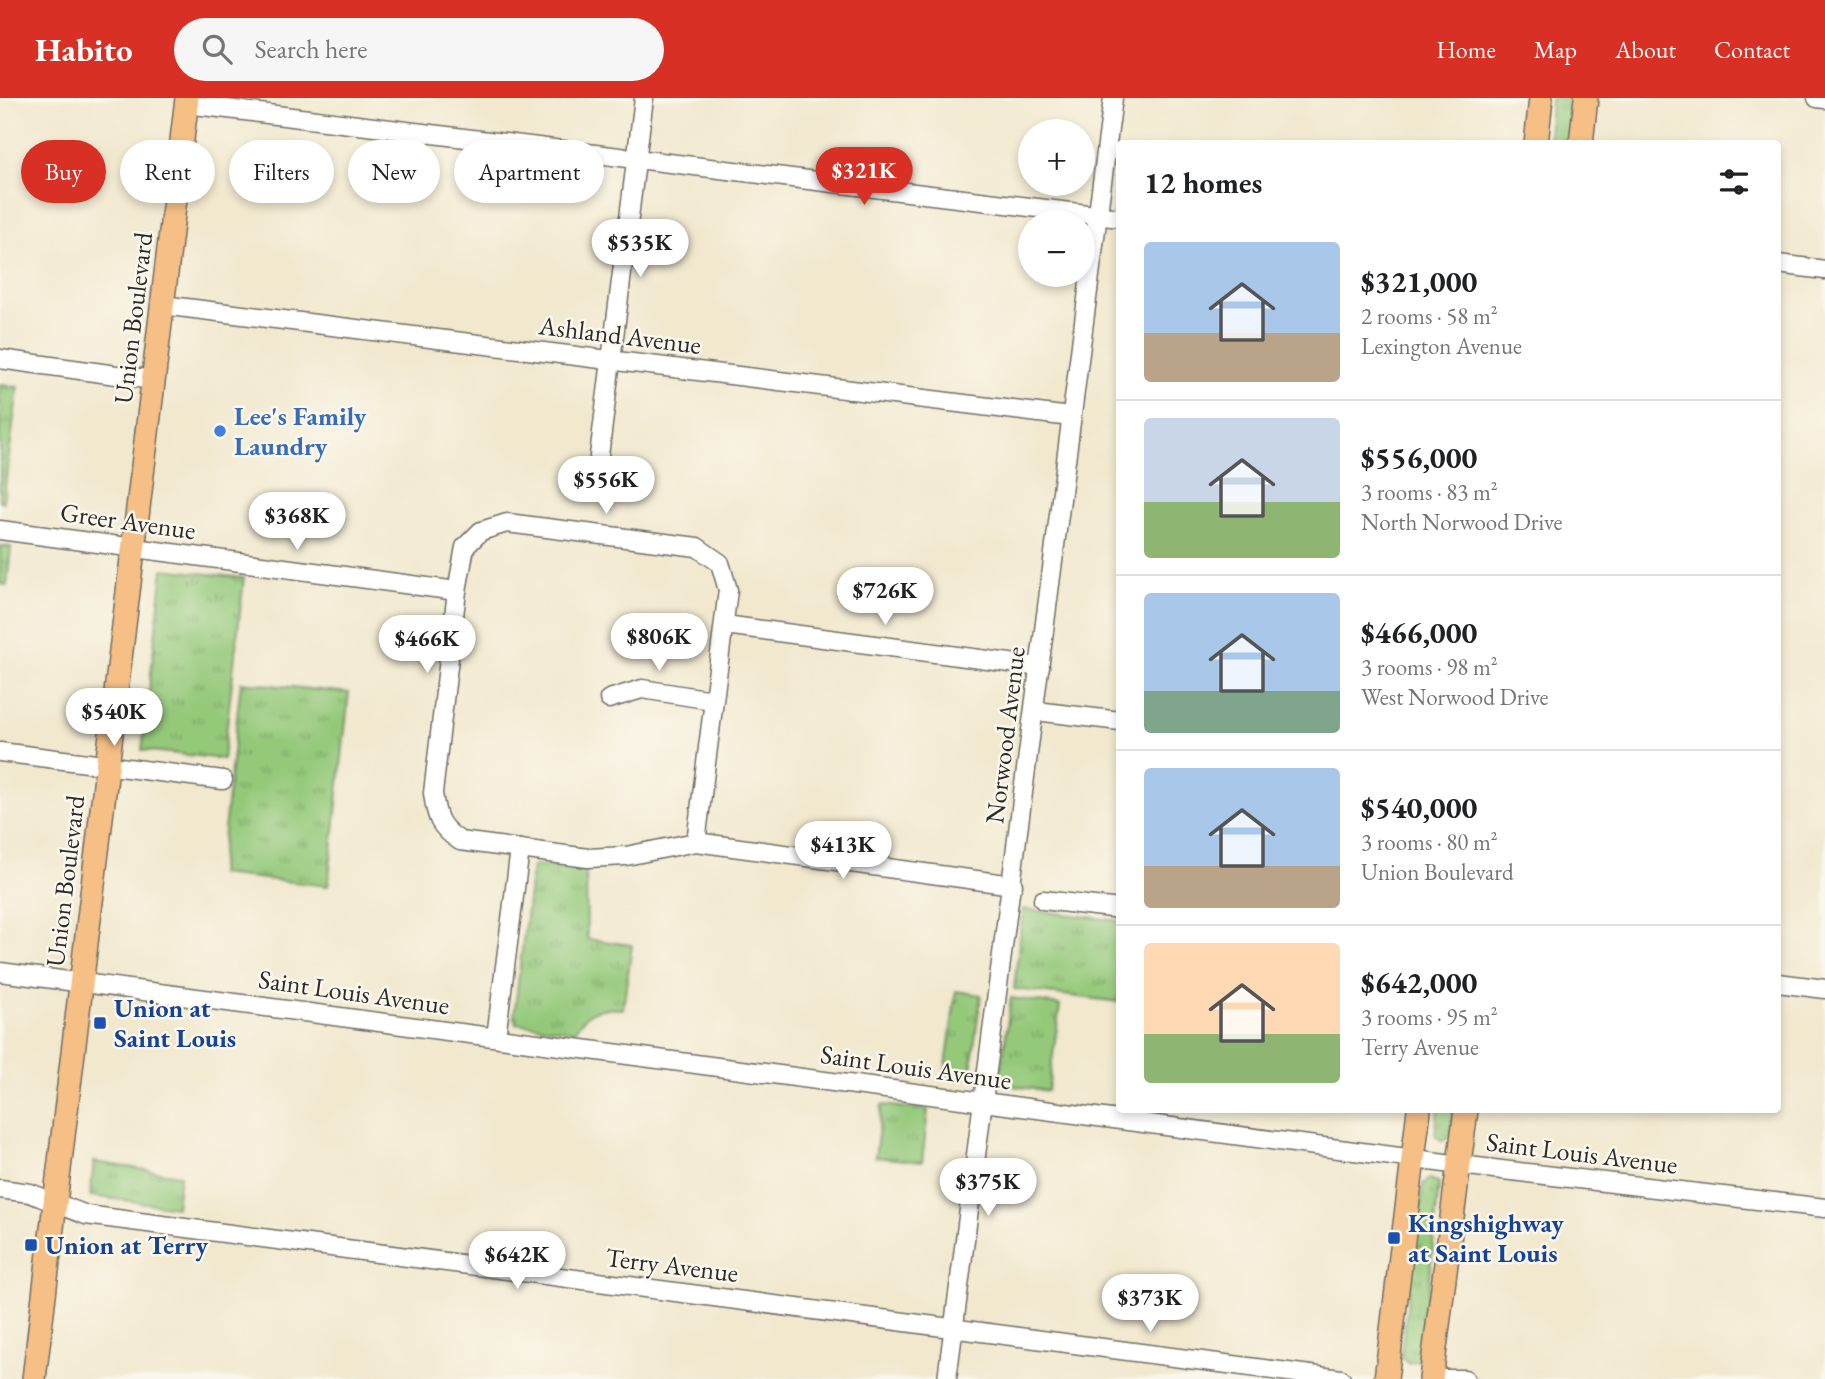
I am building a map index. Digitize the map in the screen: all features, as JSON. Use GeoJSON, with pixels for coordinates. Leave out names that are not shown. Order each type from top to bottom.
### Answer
{"type":"FeatureCollection","features":[{"type":"Feature","properties":{"kind":"main road"},"geometry":{"type":"LineString","coordinates":[[1536,140],[1541,98]]}},
{"type":"Feature","properties":{"kind":"main road"},"geometry":{"type":"LineString","coordinates":[[1581,140],[1586,98]]}},
{"type":"Feature","properties":{"kind":"main road","name":"Union Boulevard"},"geometry":{"type":"LineString","coordinates":[[34,1379],[187,101]]}},
{"type":"Feature","properties":{"kind":"main road"},"geometry":{"type":"LineString","coordinates":[[1386,1379],[1419,1113]]}},
{"type":"Feature","properties":{"kind":"main road"},"geometry":{"type":"LineString","coordinates":[[1431,1379],[1466,1113]]}},
{"type":"Feature","properties":{"kind":"street"},"geometry":{"type":"LineString","coordinates":[[599,456],[643,98]]}},
{"type":"Feature","properties":{"kind":"street","name":"Norwood Avenue"},"geometry":{"type":"LineString","coordinates":[[947,1379],[1036,711],[1113,98]]}},
{"type":"Feature","properties":{"kind":"street"},"geometry":{"type":"LineString","coordinates":[[1817,98],[1825,99]]}},
{"type":"Feature","properties":{"kind":"street"},"geometry":{"type":"LineString","coordinates":[[187,101],[635,160],[1116,218]]}},
{"type":"Feature","properties":{"kind":"street"},"geometry":{"type":"LineString","coordinates":[[1781,264],[1825,270]]}},
{"type":"Feature","properties":{"kind":"street","name":"Ashland Avenue"},"geometry":{"type":"LineString","coordinates":[[162,305],[1071,417]]}},
{"type":"Feature","properties":{"kind":"street"},"geometry":{"type":"LineString","coordinates":[[0,359],[153,380]]}},
{"type":"Feature","properties":{"kind":"street"},"geometry":{"type":"LineString","coordinates":[[696,842],[728,590],[720,563],[697,547],[507,523],[481,531],[465,547],[457,591],[433,793],[435,811],[444,830],[460,841],[601,858],[626,856],[696,842],[1013,885]]}},
{"type":"Feature","properties":{"kind":"street","name":"Greer Avenue"},"geometry":{"type":"LineString","coordinates":[[0,530],[457,591]]}},
{"type":"Feature","properties":{"kind":"street"},"geometry":{"type":"LineString","coordinates":[[724,625],[1040,667]]}},
{"type":"Feature","properties":{"kind":"street"},"geometry":{"type":"LineString","coordinates":[[609,699],[642,689],[712,700]]}},
{"type":"Feature","properties":{"kind":"street"},"geometry":{"type":"LineString","coordinates":[[1036,711],[1116,721]]}},
{"type":"Feature","properties":{"kind":"street"},"geometry":{"type":"LineString","coordinates":[[0,752],[223,780]]}},
{"type":"Feature","properties":{"kind":"street"},"geometry":{"type":"LineString","coordinates":[[496,1037],[520,849]]}},
{"type":"Feature","properties":{"kind":"street"},"geometry":{"type":"LineString","coordinates":[[1044,900],[1116,909]]}},
{"type":"Feature","properties":{"kind":"street","name":"Saint Louis Avenue"},"geometry":{"type":"LineString","coordinates":[[0,972],[1460,1165],[1825,1208]]}},
{"type":"Feature","properties":{"kind":"street"},"geometry":{"type":"LineString","coordinates":[[1781,983],[1825,989]]}},
{"type":"Feature","properties":{"kind":"street","name":"Terry Avenue"},"geometry":{"type":"LineString","coordinates":[[0,1189],[30,1193],[86,1215],[1341,1379]]}},
{"type":"Feature","properties":{"kind":"street"},"geometry":{"type":"LineString","coordinates":[[1444,1379],[1465,1379]]}},
{"type":"Feature","properties":{"kind":"green space"},"geometry":{"type":"Polygon","coordinates":[[[1551,98],[1573,98],[1568,140],[1549,140],[1551,98]]]}},
{"type":"Feature","properties":{"kind":"green space"},"geometry":{"type":"Polygon","coordinates":[[[0,385],[18,387],[3,502],[0,501],[0,385]]]}},
{"type":"Feature","properties":{"kind":"green space"},"geometry":{"type":"Polygon","coordinates":[[[0,546],[11,547],[7,585],[0,584],[0,546]]]}},
{"type":"Feature","properties":{"kind":"green space"},"geometry":{"type":"Polygon","coordinates":[[[163,569],[244,578],[223,759],[142,750],[163,569]]]}},
{"type":"Feature","properties":{"kind":"green space"},"geometry":{"type":"Polygon","coordinates":[[[241,682],[349,693],[328,886],[219,874],[241,682]]]}},
{"type":"Feature","properties":{"kind":"green space"},"geometry":{"type":"Polygon","coordinates":[[[536,865],[586,870],[587,939],[632,945],[623,1009],[594,1011],[584,1018],[575,1031],[516,1023],[514,1017],[532,867],[536,865]]]}},
{"type":"Feature","properties":{"kind":"green space"},"geometry":{"type":"Polygon","coordinates":[[[1023,909],[1116,921],[1116,1002],[1014,989],[1023,909]]]}},
{"type":"Feature","properties":{"kind":"green space"},"geometry":{"type":"Polygon","coordinates":[[[956,991],[981,995],[970,1077],[945,1074],[956,991]]]}},
{"type":"Feature","properties":{"kind":"green space"},"geometry":{"type":"Polygon","coordinates":[[[1011,998],[1060,1005],[1048,1091],[999,1084],[1011,998]]]}},
{"type":"Feature","properties":{"kind":"green space"},"geometry":{"type":"Polygon","coordinates":[[[882,1105],[928,1110],[922,1162],[875,1157],[882,1105]]]}},
{"type":"Feature","properties":{"kind":"green space"},"geometry":{"type":"Polygon","coordinates":[[[1438,1113],[1454,1113],[1451,1135],[1443,1141],[1435,1134],[1438,1113]]]}},
{"type":"Feature","properties":{"kind":"green space"},"geometry":{"type":"Polygon","coordinates":[[[94,1162],[180,1175],[176,1207],[90,1196],[94,1162]]]}},
{"type":"Feature","properties":{"kind":"green space"},"geometry":{"type":"Polygon","coordinates":[[[1430,1179],[1439,1185],[1422,1355],[1420,1360],[1407,1363],[1401,1356],[1402,1346],[1423,1184],[1430,1179]]]}},
{"type":"Feature","properties":{"kind":"place","name":"Lee's Family Laundry"},"geometry":{"type":"Point","coordinates":[220,431]}},
{"type":"Feature","properties":{"kind":"place","name":"Union at Saint Louis"},"geometry":{"type":"Point","coordinates":[100,1023]}},
{"type":"Feature","properties":{"kind":"place","name":"Kingshighway at Saint Louis"},"geometry":{"type":"Point","coordinates":[1394,1238]}},
{"type":"Feature","properties":{"kind":"place","name":"Union at Terry"},"geometry":{"type":"Point","coordinates":[31,1245]}}]}
